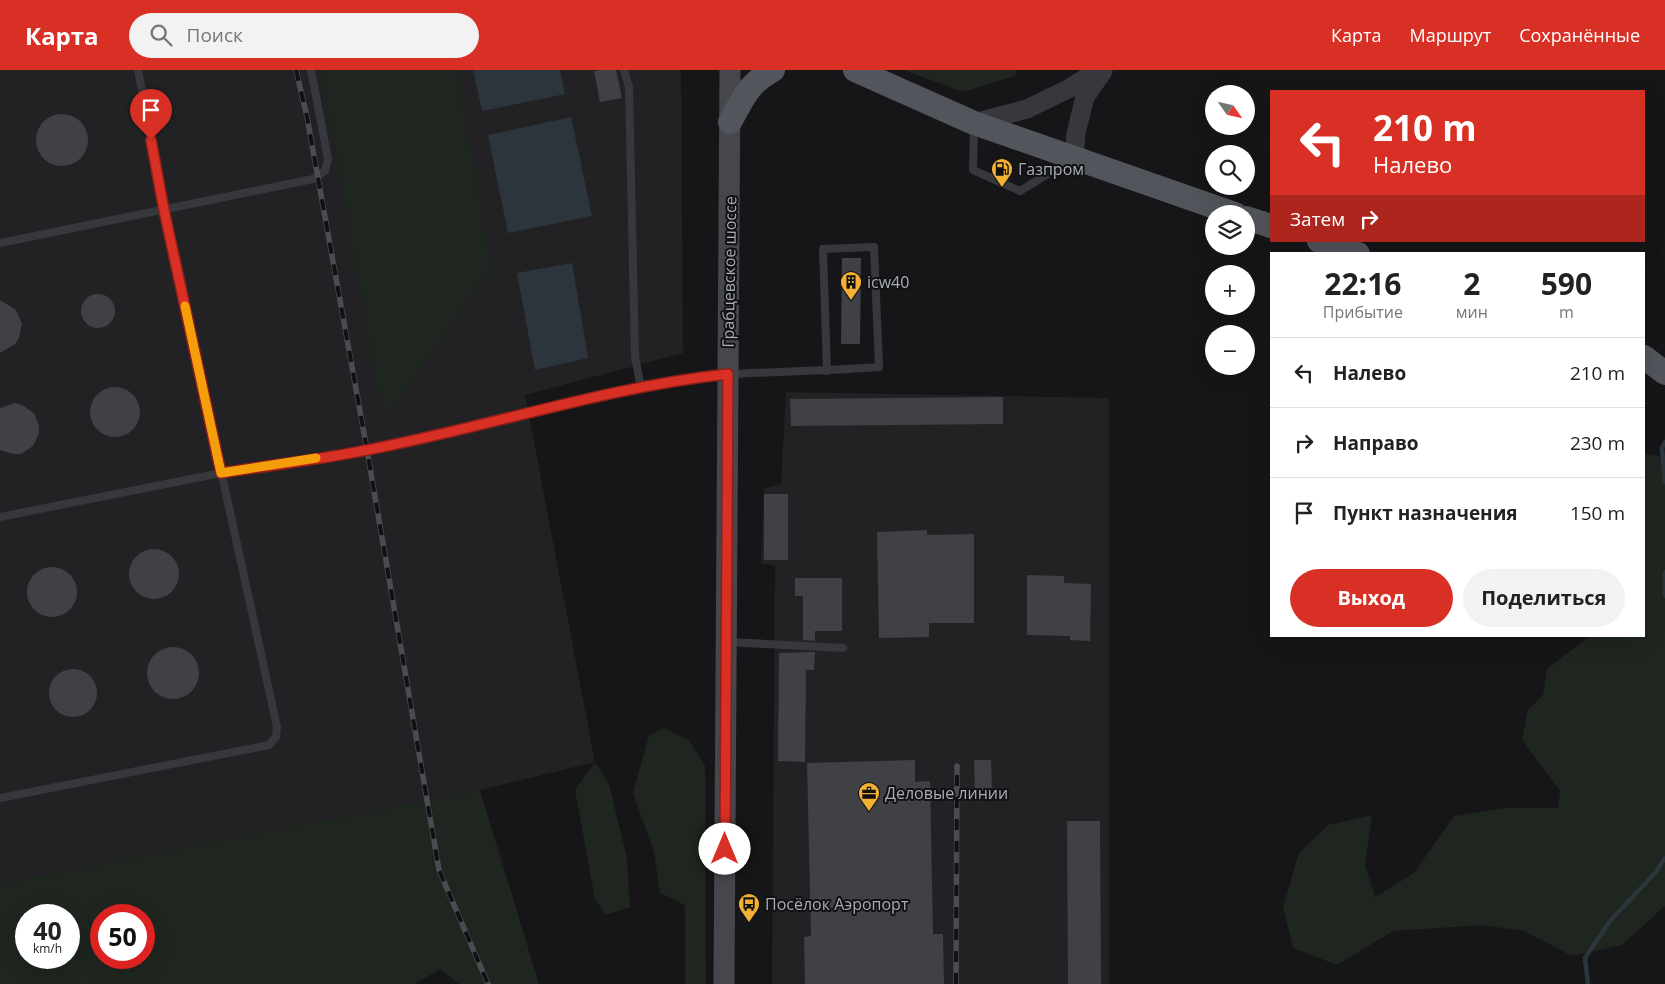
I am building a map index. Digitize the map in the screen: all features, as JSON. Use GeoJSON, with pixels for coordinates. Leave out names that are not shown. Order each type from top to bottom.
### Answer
{"type":"FeatureCollection","features":[{"type":"Feature","properties":{"kind":"main road","name":"Грабцевское шоссе"},"geometry":{"type":"LineString","coordinates":[[724,984],[730,70]]}},
{"type":"Feature","properties":{"kind":"main road"},"geometry":{"type":"LineString","coordinates":[[730,122],[748,89],[757,79],[774,70]]}},
{"type":"Feature","properties":{"kind":"main road"},"geometry":{"type":"LineString","coordinates":[[855,70],[974,123],[1209,205]]}},
{"type":"Feature","properties":{"kind":"main road"},"geometry":{"type":"LineString","coordinates":[[1255,221],[1270,226]]}},
{"type":"Feature","properties":{"kind":"main road"},"geometry":{"type":"LineString","coordinates":[[1322,242],[1352,252]]}},
{"type":"Feature","properties":{"kind":"main road"},"geometry":{"type":"LineString","coordinates":[[1645,344],[1665,350]]}},
{"type":"Feature","properties":{"kind":"main road"},"geometry":{"type":"LineString","coordinates":[[1645,358],[1665,373]]}},
{"type":"Feature","properties":{"kind":"street"},"geometry":{"type":"LineString","coordinates":[[974,123],[1027,109],[1070,88],[1098,70]]}},
{"type":"Feature","properties":{"kind":"street"},"geometry":{"type":"LineString","coordinates":[[1074,158],[1076,133],[1085,97],[1103,70]]}},
{"type":"Feature","properties":{"kind":"lane"},"geometry":{"type":"LineString","coordinates":[[0,798],[270,746],[276,737],[276,727],[164,210],[138,70]]}},
{"type":"Feature","properties":{"kind":"lane"},"geometry":{"type":"LineString","coordinates":[[0,243],[313,179],[325,172],[328,159],[311,70]]}},
{"type":"Feature","properties":{"kind":"lane"},"geometry":{"type":"LineString","coordinates":[[624,70],[629,87],[635,357],[641,388]]}},
{"type":"Feature","properties":{"kind":"lane"},"geometry":{"type":"LineString","coordinates":[[974,123],[973,170],[1020,191],[1074,158]]}},
{"type":"Feature","properties":{"kind":"lane"},"geometry":{"type":"LineString","coordinates":[[0,517],[221,473],[367,450],[687,378],[728,374],[826,371],[878,367],[874,247],[823,249],[826,371]]}},
{"type":"Feature","properties":{"kind":"lane"},"geometry":{"type":"LineString","coordinates":[[726,642],[842,648]]}},
{"type":"Feature","properties":{"kind":"shaded area"},"geometry":{"type":"Polygon","coordinates":[[[0,70],[321,70],[383,420],[492,268],[457,70],[681,70],[683,353],[525,395],[595,762],[480,790],[0,884],[0,70]]]}},
{"type":"Feature","properties":{"kind":"shaded area"},"geometry":{"type":"Polygon","coordinates":[[[321,70],[457,70],[492,268],[383,421],[321,70]]]}},
{"type":"Feature","properties":{"kind":"shaded area"},"geometry":{"type":"Polygon","coordinates":[[[473,70],[560,70],[565,94],[482,111],[473,70]]]}},
{"type":"Feature","properties":{"kind":"shaded area"},"geometry":{"type":"Polygon","coordinates":[[[904,70],[1017,70],[1015,76],[963,92],[904,70]]]}},
{"type":"Feature","properties":{"kind":"shaded area"},"geometry":{"type":"Polygon","coordinates":[[[571,117],[592,216],[508,233],[488,135],[571,117]]]}},
{"type":"Feature","properties":{"kind":"shaded area"},"geometry":{"type":"Polygon","coordinates":[[[572,263],[588,358],[535,370],[517,273],[572,263]]]}},
{"type":"Feature","properties":{"kind":"shaded area"},"geometry":{"type":"Polygon","coordinates":[[[786,392],[1109,398],[1109,984],[772,984],[775,566],[761,563],[764,488],[781,484],[786,392]]]}},
{"type":"Feature","properties":{"kind":"shaded area"},"geometry":{"type":"Polygon","coordinates":[[[1645,454],[1665,457],[1665,906],[1622,945],[1572,956],[1524,931],[1482,925],[1393,931],[1337,965],[1293,948],[1283,907],[1299,853],[1328,825],[1372,815],[1365,865],[1375,897],[1414,873],[1454,816],[1504,808],[1558,808],[1560,791],[1522,740],[1528,710],[1543,695],[1547,669],[1589,637],[1645,637],[1645,454]]]}},
{"type":"Feature","properties":{"kind":"shaded area"},"geometry":{"type":"Polygon","coordinates":[[[664,728],[689,740],[705,766],[706,984],[685,984],[685,905],[660,893],[654,852],[633,793],[649,735],[664,728]]]}},
{"type":"Feature","properties":{"kind":"shaded area"},"geometry":{"type":"Polygon","coordinates":[[[595,762],[609,784],[627,859],[630,907],[606,915],[595,899],[575,790],[595,762]]]}},
{"type":"Feature","properties":{"kind":"shaded area"},"geometry":{"type":"Polygon","coordinates":[[[480,790],[539,984],[459,984],[440,969],[415,984],[0,984],[0,884],[480,790]]]}},
{"type":"Feature","properties":{"kind":"building"},"geometry":{"type":"Polygon","coordinates":[[[616,70],[622,98],[600,102],[594,71],[616,70]]]}},
{"type":"Feature","properties":{"kind":"building"},"geometry":{"type":"Polygon","coordinates":[[[62,114],[72,116],[80,122],[86,130],[88,140],[86,150],[80,158],[72,164],[62,166],[52,164],[44,158],[38,150],[36,140],[38,130],[44,122],[52,116],[62,114]]]}},
{"type":"Feature","properties":{"kind":"building","name":"icw40"},"geometry":{"type":"Polygon","coordinates":[[[842,258],[861,258],[860,344],[841,344],[842,258]]]}},
{"type":"Feature","properties":{"kind":"building"},"geometry":{"type":"Polygon","coordinates":[[[98,294],[110,299],[115,311],[110,323],[98,328],[86,323],[81,311],[86,299],[98,294]]]}},
{"type":"Feature","properties":{"kind":"building"},"geometry":{"type":"Polygon","coordinates":[[[0,300],[16,310],[22,324],[19,338],[15,344],[0,353],[0,300]]]}},
{"type":"Feature","properties":{"kind":"building"},"geometry":{"type":"Polygon","coordinates":[[[110,387],[120,387],[133,394],[140,407],[140,417],[133,430],[120,437],[110,437],[101,433],[94,426],[90,417],[90,407],[94,398],[101,391],[110,387]]]}},
{"type":"Feature","properties":{"kind":"building"},"geometry":{"type":"Polygon","coordinates":[[[1003,397],[1003,424],[791,426],[790,399],[1003,397]]]}},
{"type":"Feature","properties":{"kind":"building"},"geometry":{"type":"Polygon","coordinates":[[[15,403],[34,413],[39,426],[39,433],[33,446],[21,454],[0,450],[0,408],[15,403]]]}},
{"type":"Feature","properties":{"kind":"building"},"geometry":{"type":"Polygon","coordinates":[[[764,494],[788,494],[788,560],[764,560],[764,494]]]}},
{"type":"Feature","properties":{"kind":"building"},"geometry":{"type":"Polygon","coordinates":[[[927,530],[927,535],[974,534],[974,623],[929,623],[929,637],[879,638],[877,532],[927,530]]]}},
{"type":"Feature","properties":{"kind":"building"},"geometry":{"type":"Polygon","coordinates":[[[149,549],[159,549],[172,556],[179,569],[179,579],[172,592],[159,599],[149,599],[140,595],[133,588],[129,579],[129,569],[133,560],[140,553],[149,549]]]}},
{"type":"Feature","properties":{"kind":"building"},"geometry":{"type":"Polygon","coordinates":[[[52,567],[61,569],[72,578],[77,592],[75,601],[66,612],[52,617],[43,615],[32,606],[27,592],[29,583],[38,572],[52,567]]]}},
{"type":"Feature","properties":{"kind":"building"},"geometry":{"type":"Polygon","coordinates":[[[1027,575],[1064,576],[1064,583],[1091,584],[1090,641],[1070,640],[1070,636],[1027,635],[1027,575]]]}},
{"type":"Feature","properties":{"kind":"building"},"geometry":{"type":"Polygon","coordinates":[[[795,578],[842,578],[842,631],[815,631],[815,641],[803,640],[803,596],[795,596],[795,578]]]}},
{"type":"Feature","properties":{"kind":"building"},"geometry":{"type":"Polygon","coordinates":[[[173,647],[183,649],[191,655],[197,663],[199,673],[197,683],[191,691],[183,697],[173,699],[163,697],[155,691],[149,683],[147,673],[149,663],[155,655],[163,649],[173,647]]]}},
{"type":"Feature","properties":{"kind":"building"},"geometry":{"type":"Polygon","coordinates":[[[815,652],[814,670],[806,670],[805,762],[778,761],[779,653],[815,652]]]}},
{"type":"Feature","properties":{"kind":"building"},"geometry":{"type":"Polygon","coordinates":[[[73,669],[82,671],[90,676],[95,684],[97,693],[95,702],[90,710],[82,715],[73,717],[64,715],[56,710],[51,702],[49,693],[51,684],[56,676],[64,671],[73,669]]]}},
{"type":"Feature","properties":{"kind":"building"},"geometry":{"type":"Polygon","coordinates":[[[915,760],[915,782],[930,781],[933,934],[943,934],[944,984],[805,984],[804,937],[811,936],[807,763],[915,760]]]}},
{"type":"Feature","properties":{"kind":"building"},"geometry":{"type":"Polygon","coordinates":[[[974,760],[991,760],[992,790],[975,791],[974,760]]]}},
{"type":"Feature","properties":{"kind":"building"},"geometry":{"type":"Polygon","coordinates":[[[1067,821],[1100,821],[1101,984],[1068,984],[1067,821]]]}},
{"type":"Feature","properties":{"kind":"waterway"},"geometry":{"type":"LineString","coordinates":[[1665,442],[1662,448],[1665,482]]}},
{"type":"Feature","properties":{"kind":"waterway"},"geometry":{"type":"LineString","coordinates":[[1665,572],[1665,596]]}},
{"type":"Feature","properties":{"kind":"waterway"},"geometry":{"type":"LineString","coordinates":[[1588,984],[1585,958],[1610,921],[1655,873],[1665,858]]}},
{"type":"Feature","properties":{"kind":"railway"},"geometry":{"type":"LineString","coordinates":[[296,70],[307,117],[367,450],[439,870],[488,984]]}},
{"type":"Feature","properties":{"kind":"railway"},"geometry":{"type":"LineString","coordinates":[[956,984],[957,766]]}},
{"type":"Feature","properties":{"kind":"slow traffic"},"geometry":{"type":"LineString","coordinates":[[185,306],[221,473],[316,458]]}},
{"type":"Feature","properties":{"kind":"place","name":"Газпром"},"geometry":{"type":"Point","coordinates":[1002,188]}},
{"type":"Feature","properties":{"kind":"place","name":"icw40"},"geometry":{"type":"Point","coordinates":[851,301]}},
{"type":"Feature","properties":{"kind":"place","name":"Деловые линии"},"geometry":{"type":"Point","coordinates":[869,812]}},
{"type":"Feature","properties":{"kind":"place","name":"Посёлок Аэропорт"},"geometry":{"type":"Point","coordinates":[749,923]}},
{"type":"Feature","properties":{"kind":"route"},"geometry":{"type":"LineString","coordinates":[[151,140],[164,210],[221,473],[367,450],[687,378],[728,374],[725,849]]}}]}
